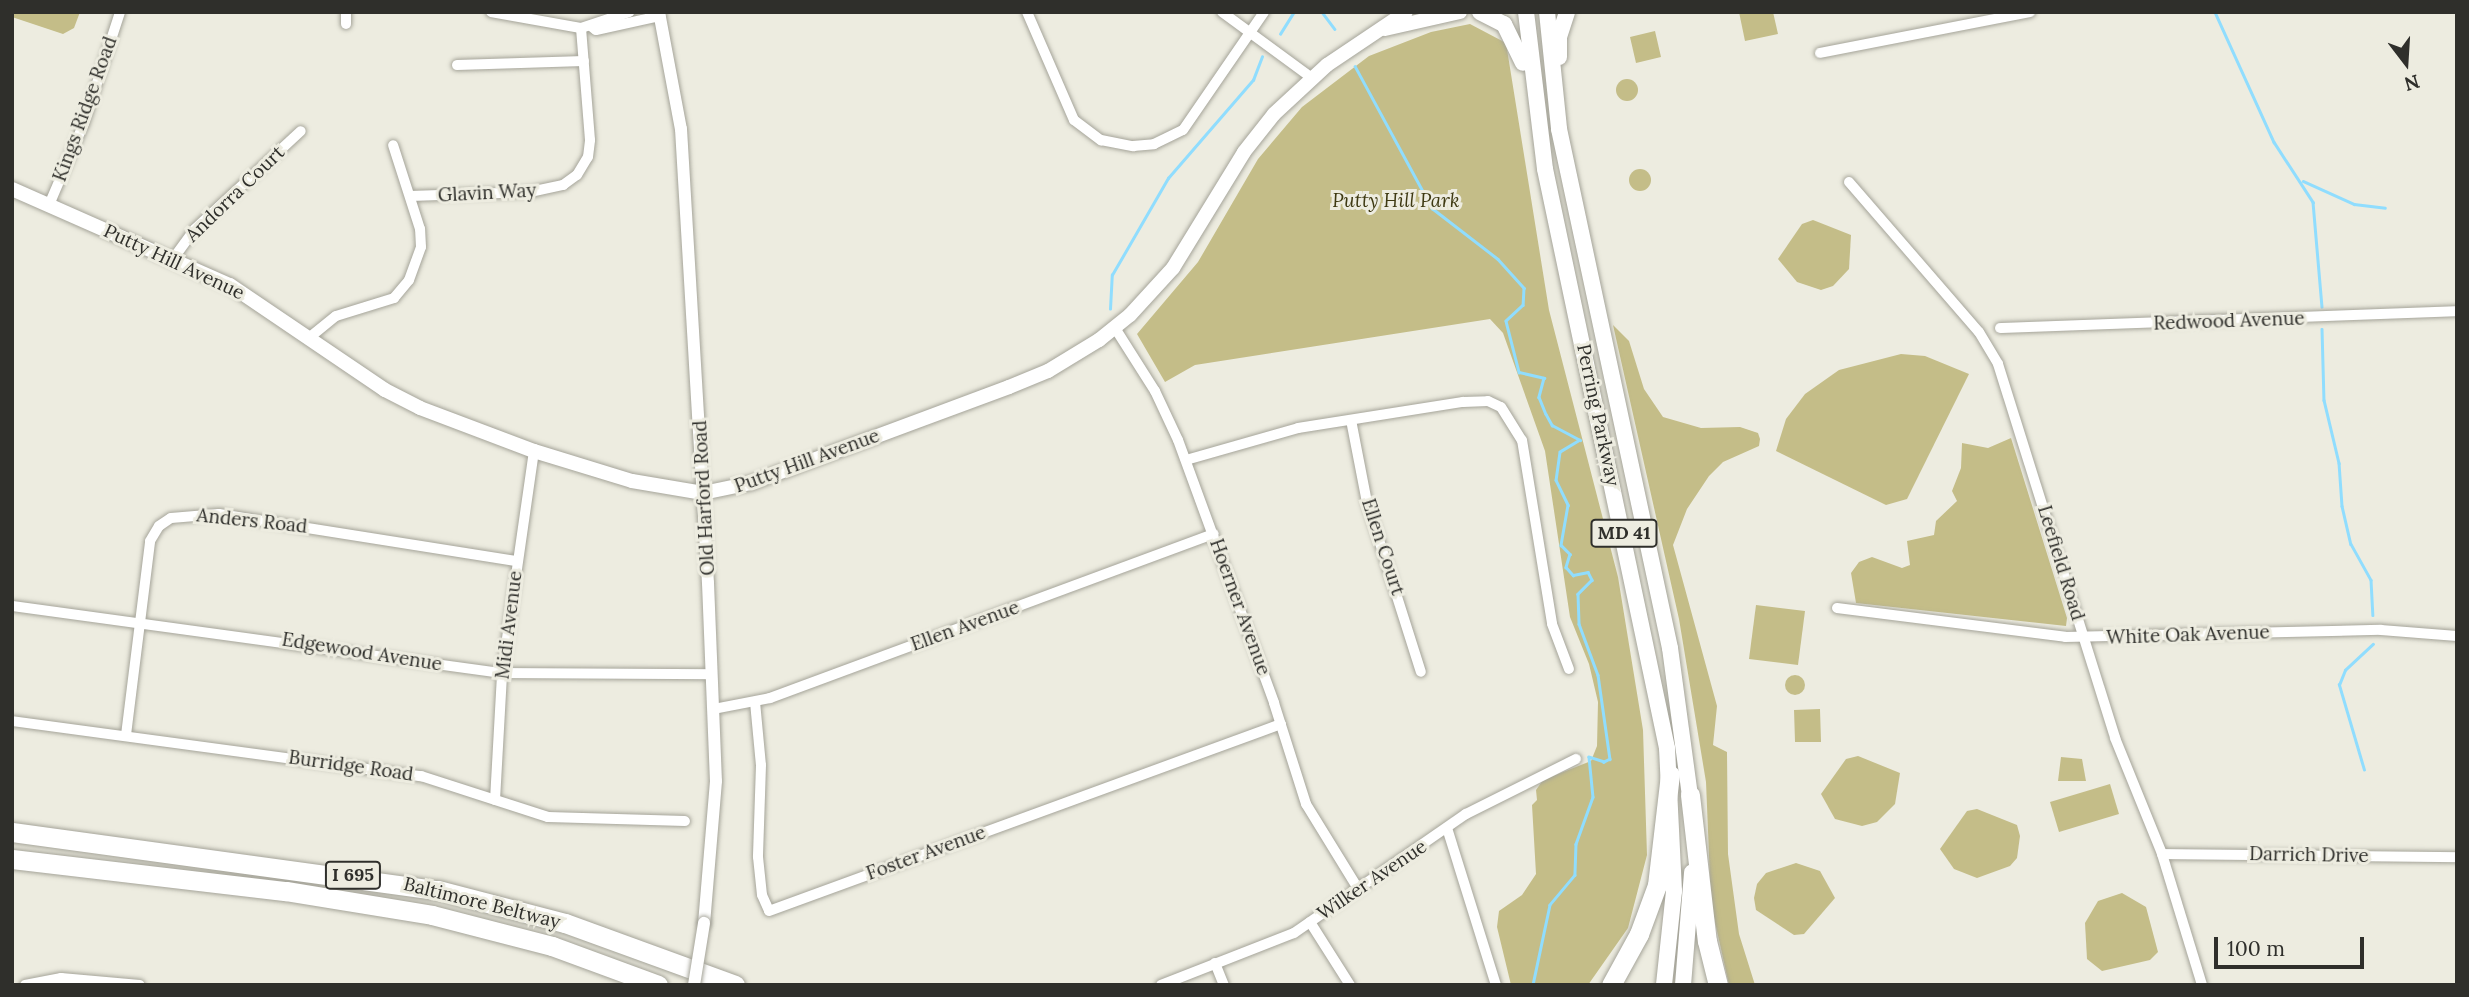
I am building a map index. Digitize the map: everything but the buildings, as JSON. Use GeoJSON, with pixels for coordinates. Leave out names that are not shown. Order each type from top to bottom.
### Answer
{"type":"FeatureCollection","features":[{"type":"Feature","properties":{"kind":"highway"},"geometry":{"type":"LineString","coordinates":[[1611,985],[1639,934],[1657,885],[1670,775]]}},
{"type":"Feature","properties":{"kind":"highway"},"geometry":{"type":"LineString","coordinates":[[1690,795],[1705,928],[1718,985]]}},
{"type":"Feature","properties":{"kind":"highway","name":"Baltimore Beltway"},"geometry":{"type":"LineString","coordinates":[[12,832],[438,890],[565,923],[735,985]]}},
{"type":"Feature","properties":{"kind":"highway","name":"Baltimore Beltway"},"geometry":{"type":"LineString","coordinates":[[12,859],[286,891],[432,915],[552,946],[658,985]]}},
{"type":"Feature","properties":{"kind":"main road","name":"Putty Hill Avenue"},"geometry":{"type":"LineString","coordinates":[[12,189],[173,259],[248,295],[400,399],[534,451],[644,484],[703,493],[759,480],[1032,378],[1115,328],[1173,268],[1251,142],[1312,78],[1406,12]]}},
{"type":"Feature","properties":{"kind":"main road","name":"Putty Hill Avenue"},"geometry":{"type":"LineString","coordinates":[[1384,30],[1460,12]]}},
{"type":"Feature","properties":{"kind":"main road"},"geometry":{"type":"LineString","coordinates":[[1480,12],[1510,31],[1531,86]]}},
{"type":"Feature","properties":{"kind":"main road","name":"Perring Parkway"},"geometry":{"type":"LineString","coordinates":[[1526,12],[1531,86],[1545,169],[1661,702],[1670,775],[1674,891],[1664,985]]}},
{"type":"Feature","properties":{"kind":"main road","name":"Perring Parkway"},"geometry":{"type":"LineString","coordinates":[[1547,12],[1559,130],[1670,648],[1690,795],[1691,894],[1683,985]]}},
{"type":"Feature","properties":{"kind":"main road"},"geometry":{"type":"LineString","coordinates":[[1559,130],[1559,37],[1567,12]]}},
{"type":"Feature","properties":{"kind":"street","name":"Kings Ridge Road"},"geometry":{"type":"LineString","coordinates":[[49,205],[84,123],[120,12]]}},
{"type":"Feature","properties":{"kind":"street"},"geometry":{"type":"LineString","coordinates":[[491,12],[596,30],[660,14]]}},
{"type":"Feature","properties":{"kind":"street"},"geometry":{"type":"LineString","coordinates":[[586,27],[629,12]]}},
{"type":"Feature","properties":{"kind":"street"},"geometry":{"type":"LineString","coordinates":[[1027,12],[1056,84],[1081,128],[1113,144],[1143,146],[1183,130],[1264,12]]}},
{"type":"Feature","properties":{"kind":"street"},"geometry":{"type":"LineString","coordinates":[[1222,12],[1312,78]]}},
{"type":"Feature","properties":{"kind":"street"},"geometry":{"type":"LineString","coordinates":[[1820,53],[2030,12]]}},
{"type":"Feature","properties":{"kind":"street","name":"Old Harford Road"},"geometry":{"type":"LineString","coordinates":[[660,14],[681,129],[714,709],[716,781],[704,922],[694,985]]}},
{"type":"Feature","properties":{"kind":"street","name":"Glavin Way"},"geometry":{"type":"LineString","coordinates":[[410,196],[530,192],[563,185],[577,174],[589,150],[584,61],[586,27]]}},
{"type":"Feature","properties":{"kind":"street"},"geometry":{"type":"LineString","coordinates":[[457,65],[584,61]]}},
{"type":"Feature","properties":{"kind":"street","name":"Andorra Court"},"geometry":{"type":"LineString","coordinates":[[173,259],[195,229],[301,131]]}},
{"type":"Feature","properties":{"kind":"street"},"geometry":{"type":"LineString","coordinates":[[310,337],[336,316],[394,298],[404,289],[421,247],[410,196],[393,145]]}},
{"type":"Feature","properties":{"kind":"street","name":"Leefield Road"},"geometry":{"type":"LineString","coordinates":[[1849,182],[1990,348],[2005,381],[2115,737],[2162,854],[2202,985]]}},
{"type":"Feature","properties":{"kind":"street","name":"Redwood Avenue"},"geometry":{"type":"LineString","coordinates":[[2000,328],[2457,311]]}},
{"type":"Feature","properties":{"kind":"street","name":"Hoerner Avenue"},"geometry":{"type":"LineString","coordinates":[[1115,328],[1155,391],[1186,460],[1281,723],[1306,804],[1357,887]]}},
{"type":"Feature","properties":{"kind":"street"},"geometry":{"type":"LineString","coordinates":[[1186,460],[1265,435],[1351,419],[1479,401],[1501,407],[1522,440],[1552,624],[1569,669]]}},
{"type":"Feature","properties":{"kind":"street","name":"Ellen Court"},"geometry":{"type":"LineString","coordinates":[[1351,419],[1367,502],[1421,672]]}},
{"type":"Feature","properties":{"kind":"street","name":"Midi Avenue"},"geometry":{"type":"LineString","coordinates":[[495,800],[502,673],[534,451]]}},
{"type":"Feature","properties":{"kind":"street","name":"Anders Road"},"geometry":{"type":"LineString","coordinates":[[126,735],[150,541],[159,526],[178,515],[219,514],[517,561]]}},
{"type":"Feature","properties":{"kind":"street","name":"Ellen Avenue"},"geometry":{"type":"LineString","coordinates":[[714,709],[755,702],[1213,534]]}},
{"type":"Feature","properties":{"kind":"street","name":"Edgewood Avenue"},"geometry":{"type":"LineString","coordinates":[[12,606],[138,621],[502,673],[712,674]]}},
{"type":"Feature","properties":{"kind":"street","name":"White Oak Avenue"},"geometry":{"type":"LineString","coordinates":[[1837,608],[2084,638],[2381,630],[2457,636]]}},
{"type":"Feature","properties":{"kind":"street","name":"Foster Avenue"},"geometry":{"type":"LineString","coordinates":[[755,702],[761,765],[758,857],[762,895],[769,911],[1281,723]]}},
{"type":"Feature","properties":{"kind":"street","name":"Burridge Road"},"geometry":{"type":"LineString","coordinates":[[12,721],[421,776],[548,817],[685,821]]}},
{"type":"Feature","properties":{"kind":"street","name":"Wilker Avenue"},"geometry":{"type":"LineString","coordinates":[[1161,985],[1273,943],[1310,922],[1357,887],[1447,828],[1576,758]]}},
{"type":"Feature","properties":{"kind":"street"},"geometry":{"type":"LineString","coordinates":[[1447,828],[1496,985]]}},
{"type":"Feature","properties":{"kind":"street","name":"Darrich Drive"},"geometry":{"type":"LineString","coordinates":[[2162,854],[2457,857]]}},
{"type":"Feature","properties":{"kind":"street"},"geometry":{"type":"LineString","coordinates":[[1310,922],[1350,985]]}},
{"type":"Feature","properties":{"kind":"street"},"geometry":{"type":"LineString","coordinates":[[1216,963],[1224,985]]}},
{"type":"Feature","properties":{"kind":"street"},"geometry":{"type":"LineString","coordinates":[[25,985],[61,978],[139,985]]}},
{"type":"Feature","properties":{"kind":"green space"},"geometry":{"type":"Polygon","coordinates":[[[12,12],[80,12],[74,28],[63,34],[12,17],[12,12]]]}},
{"type":"Feature","properties":{"kind":"green space"},"geometry":{"type":"Polygon","coordinates":[[[1739,12],[1773,12],[1778,34],[1745,41],[1739,12]]]}},
{"type":"Feature","properties":{"kind":"green space","name":"Putty Hill Park"},"geometry":{"type":"Polygon","coordinates":[[[1470,24],[1506,43],[1549,310],[1618,577],[1643,730],[1647,855],[1628,928],[1588,985],[1511,985],[1497,927],[1499,911],[1522,895],[1536,874],[1532,805],[1537,800],[1536,790],[1543,780],[1591,761],[1597,746],[1598,702],[1589,664],[1570,617],[1545,451],[1503,333],[1490,319],[1195,365],[1165,382],[1137,334],[1198,262],[1258,159],[1302,107],[1369,56],[1431,32],[1470,24]]]}},
{"type":"Feature","properties":{"kind":"green space"},"geometry":{"type":"Polygon","coordinates":[[[1655,31],[1661,57],[1636,63],[1630,37],[1655,31]]]}},
{"type":"Feature","properties":{"kind":"green space"},"geometry":{"type":"Polygon","coordinates":[[[1627,79],[1637,86],[1638,90],[1631,100],[1627,101],[1617,94],[1616,90],[1623,80],[1627,79]]]}},
{"type":"Feature","properties":{"kind":"green space"},"geometry":{"type":"Polygon","coordinates":[[[1640,169],[1648,172],[1651,180],[1648,188],[1640,191],[1632,188],[1629,180],[1632,172],[1640,169]]]}},
{"type":"Feature","properties":{"kind":"green space"},"geometry":{"type":"Polygon","coordinates":[[[1813,220],[1851,235],[1849,269],[1833,286],[1821,290],[1797,282],[1778,259],[1802,224],[1813,220]]]}},
{"type":"Feature","properties":{"kind":"green space"},"geometry":{"type":"Polygon","coordinates":[[[1613,325],[1629,341],[1644,389],[1663,417],[1701,428],[1740,427],[1758,433],[1760,439],[1759,446],[1723,462],[1709,476],[1687,509],[1673,545],[1717,706],[1713,745],[1727,752],[1728,854],[1739,934],[1755,985],[1729,985],[1711,904],[1706,782],[1679,619],[1613,325]]]}},
{"type":"Feature","properties":{"kind":"green space"},"geometry":{"type":"Polygon","coordinates":[[[1901,354],[1925,356],[1969,374],[1907,499],[1886,505],[1776,451],[1786,419],[1805,394],[1839,370],[1901,354]]]}},
{"type":"Feature","properties":{"kind":"green space"},"geometry":{"type":"Polygon","coordinates":[[[2011,438],[2067,618],[2066,626],[1856,603],[1851,573],[1859,562],[1872,557],[1902,568],[1910,565],[1907,541],[1934,535],[1936,521],[1957,501],[1952,491],[1961,468],[1962,443],[1988,448],[2011,438]]]}},
{"type":"Feature","properties":{"kind":"green space"},"geometry":{"type":"Polygon","coordinates":[[[1756,605],[1805,611],[1798,665],[1749,659],[1756,605]]]}},
{"type":"Feature","properties":{"kind":"green space"},"geometry":{"type":"Polygon","coordinates":[[[1795,675],[1802,678],[1805,685],[1802,692],[1795,695],[1788,692],[1785,685],[1788,678],[1795,675]]]}},
{"type":"Feature","properties":{"kind":"green space"},"geometry":{"type":"Polygon","coordinates":[[[1820,709],[1821,742],[1795,742],[1794,710],[1820,709]]]}},
{"type":"Feature","properties":{"kind":"green space"},"geometry":{"type":"Polygon","coordinates":[[[1858,756],[1900,773],[1895,804],[1877,822],[1862,826],[1835,819],[1821,794],[1846,759],[1858,756]]]}},
{"type":"Feature","properties":{"kind":"green space"},"geometry":{"type":"Polygon","coordinates":[[[2061,757],[2082,759],[2086,781],[2058,781],[2061,757]]]}},
{"type":"Feature","properties":{"kind":"green space"},"geometry":{"type":"Polygon","coordinates":[[[2110,784],[2119,814],[2059,832],[2050,802],[2110,784]]]}},
{"type":"Feature","properties":{"kind":"green space"},"geometry":{"type":"Polygon","coordinates":[[[1977,809],[2017,825],[2020,836],[2017,858],[2010,866],[1977,878],[1954,869],[1940,849],[1967,811],[1977,809]]]}},
{"type":"Feature","properties":{"kind":"green space"},"geometry":{"type":"Polygon","coordinates":[[[1796,863],[1820,871],[1835,898],[1804,934],[1794,935],[1756,910],[1754,898],[1757,884],[1766,873],[1796,863]]]}},
{"type":"Feature","properties":{"kind":"green space"},"geometry":{"type":"Polygon","coordinates":[[[2122,893],[2146,907],[2158,952],[2150,960],[2102,971],[2087,959],[2085,923],[2098,901],[2122,893]]]}},
{"type":"Feature","properties":{"kind":"waterway"},"geometry":{"type":"LineString","coordinates":[[1280,34],[1294,12]]}},
{"type":"Feature","properties":{"kind":"waterway"},"geometry":{"type":"LineString","coordinates":[[1322,12],[1335,29]]}},
{"type":"Feature","properties":{"kind":"waterway"},"geometry":{"type":"LineString","coordinates":[[2215,12],[2274,142],[2313,202],[2322,307]]}},
{"type":"Feature","properties":{"kind":"waterway"},"geometry":{"type":"LineString","coordinates":[[1110,309],[1112,275],[1168,178],[1253,80],[1262,57]]}},
{"type":"Feature","properties":{"kind":"waterway"},"geometry":{"type":"LineString","coordinates":[[1355,66],[1432,208],[1498,259],[1524,288],[1523,305],[1506,321],[1519,372],[1544,378],[1539,397],[1552,425],[1580,440],[1560,452],[1556,480],[1568,505],[1561,545],[1570,554],[1566,567],[1573,575],[1588,572],[1592,580],[1578,594],[1579,624],[1598,675],[1610,759],[1604,762],[1589,757],[1593,797],[1576,844],[1575,875],[1550,905],[1533,985]]}},
{"type":"Feature","properties":{"kind":"waterway"},"geometry":{"type":"LineString","coordinates":[[2303,181],[2354,204],[2385,208]]}},
{"type":"Feature","properties":{"kind":"waterway"},"geometry":{"type":"LineString","coordinates":[[2322,329],[2324,400],[2339,463],[2342,506],[2351,544],[2371,580],[2373,615]]}},
{"type":"Feature","properties":{"kind":"waterway"},"geometry":{"type":"LineString","coordinates":[[2364,770],[2339,685],[2345,670],[2373,644]]}}]}
